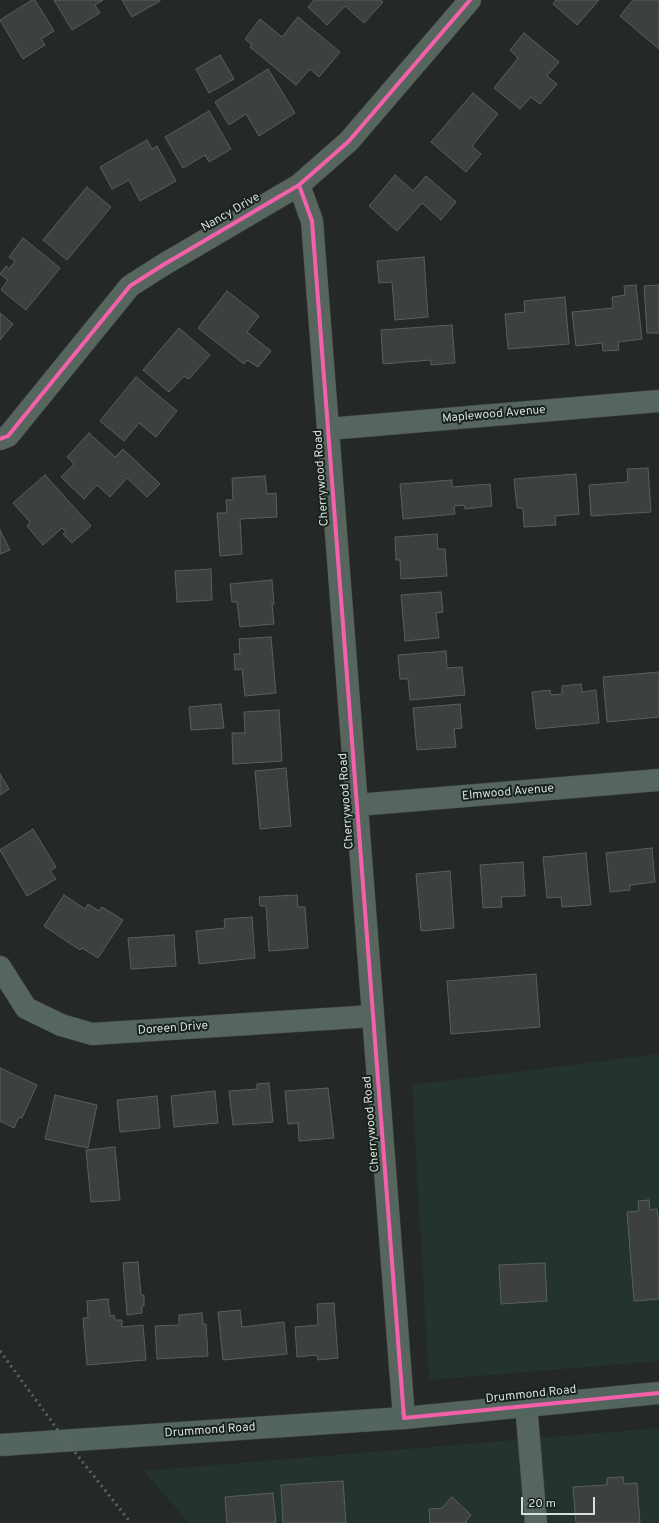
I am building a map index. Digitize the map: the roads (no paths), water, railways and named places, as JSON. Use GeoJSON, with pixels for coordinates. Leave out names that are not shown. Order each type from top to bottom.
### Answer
{"type":"FeatureCollection","features":[{"type":"Feature","properties":{"kind":"main road","name":"Drummond Road"},"geometry":{"type":"LineString","coordinates":[[0,1445],[404,1418],[659,1393]]}},
{"type":"Feature","properties":{"kind":"street","name":"Nancy Drive"},"geometry":{"type":"LineString","coordinates":[[0,439],[8,436],[130,286],[163,264],[299,185],[349,141],[470,0]]}},
{"type":"Feature","properties":{"kind":"street","name":"Cherrywood Road"},"geometry":{"type":"LineString","coordinates":[[299,185],[312,221],[404,1418]]}},
{"type":"Feature","properties":{"kind":"street","name":"Maplewood Avenue"},"geometry":{"type":"LineString","coordinates":[[328,429],[659,401]]}},
{"type":"Feature","properties":{"kind":"street","name":"Elmwood Avenue"},"geometry":{"type":"LineString","coordinates":[[357,805],[659,780]]}},
{"type":"Feature","properties":{"kind":"street","name":"Doreen Drive"},"geometry":{"type":"LineString","coordinates":[[0,967],[26,1008],[60,1025],[92,1034],[373,1016]]}},
{"type":"Feature","properties":{"kind":"street"},"geometry":{"type":"LineString","coordinates":[[526,1405],[536,1523]]}},
{"type":"Feature","properties":{"kind":"railway"},"geometry":{"type":"LineString","coordinates":[[0,1351],[66,1441],[131,1523]]}}]}
